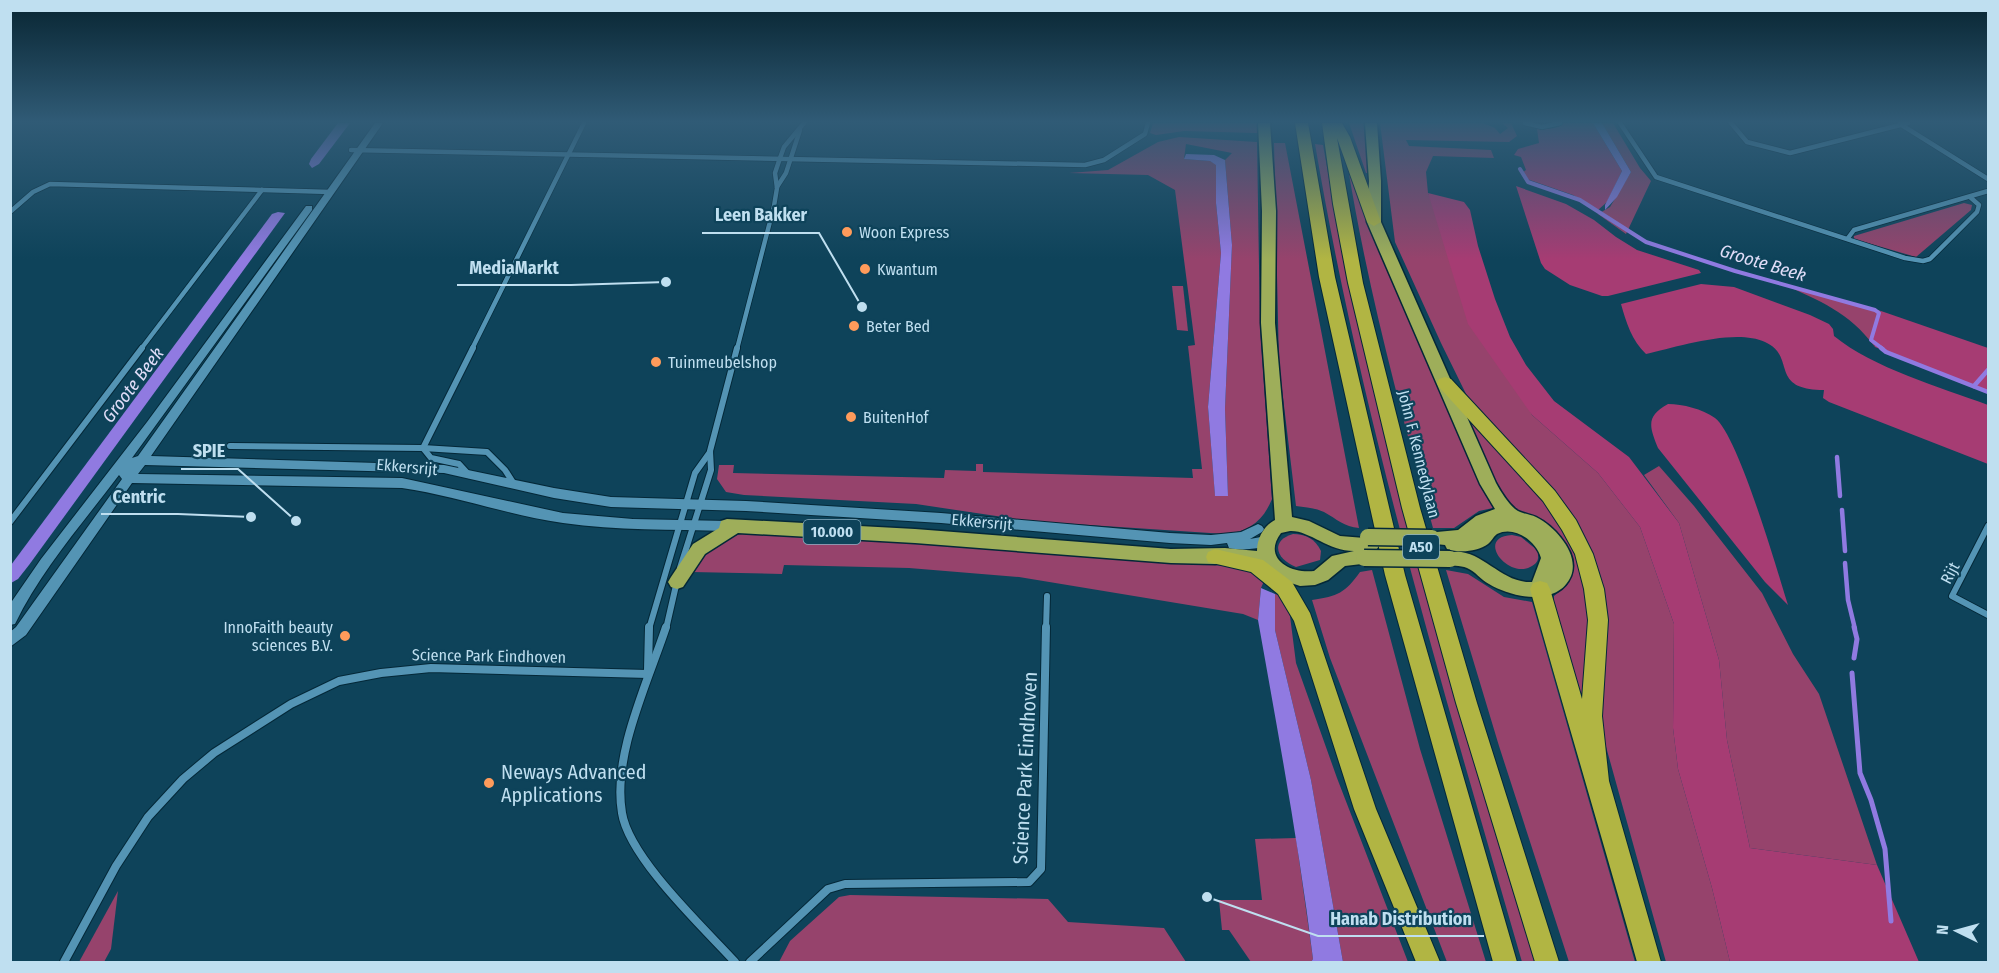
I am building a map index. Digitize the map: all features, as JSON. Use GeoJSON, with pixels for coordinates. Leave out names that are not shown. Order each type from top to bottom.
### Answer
{"type":"FeatureCollection","features":[{"type":"Feature","properties":{"kind":"highway"},"geometry":{"type":"LineString","coordinates":[[1267,168],[1269,211],[1268,323],[1284,521]]}},
{"type":"Feature","properties":{"kind":"highway","name":"A50"},"geometry":{"type":"LineString","coordinates":[[1309,168],[1327,277],[1395,575],[1505,963]]}},
{"type":"Feature","properties":{"kind":"highway","name":"John F. Kennedylaan"},"geometry":{"type":"LineString","coordinates":[[1334,168],[1353,275],[1407,496],[1484,761],[1547,963]]}},
{"type":"Feature","properties":{"kind":"highway"},"geometry":{"type":"LineString","coordinates":[[1354,168],[1374,222],[1488,484],[1497,500],[1511,516]]}},
{"type":"Feature","properties":{"kind":"highway"},"geometry":{"type":"LineString","coordinates":[[1374,168],[1374,222]]}},
{"type":"Feature","properties":{"kind":"highway"},"geometry":{"type":"LineString","coordinates":[[1445,383],[1549,496],[1569,525],[1584,554],[1594,589],[1598,620],[1591,716],[1598,781]]}},
{"type":"Feature","properties":{"kind":"highway"},"geometry":{"type":"LineString","coordinates":[[1511,516],[1537,525],[1555,539],[1564,558],[1562,574],[1553,584],[1540,589],[1511,587],[1497,581],[1447,547],[1466,535],[1478,523],[1491,517],[1511,516]]}},
{"type":"Feature","properties":{"kind":"highway"},"geometry":{"type":"LineString","coordinates":[[1284,521],[1274,530],[1262,535],[1269,559],[1278,569],[1292,577],[1305,579],[1317,577],[1361,547]]}},
{"type":"Feature","properties":{"kind":"highway"},"geometry":{"type":"LineString","coordinates":[[1284,521],[1305,526],[1338,543],[1361,547],[1447,547],[1474,543],[1499,526],[1524,529],[1543,541],[1550,557],[1548,569],[1541,577],[1540,589],[1576,716],[1598,781],[1649,963]]}},
{"type":"Feature","properties":{"kind":"highway"},"geometry":{"type":"LineString","coordinates":[[677,582],[699,549],[730,526]]}},
{"type":"Feature","properties":{"kind":"highway","name":"Ekkersrijt"},"geometry":{"type":"LineString","coordinates":[[730,526],[1213,549],[1225,555],[1269,559]]}},
{"type":"Feature","properties":{"kind":"highway"},"geometry":{"type":"LineString","coordinates":[[1213,549],[1256,566],[1285,588],[1303,619],[1365,809],[1428,963]]}},
{"type":"Feature","properties":{"kind":"highway"},"geometry":{"type":"LineString","coordinates":[[1292,577],[1304,609],[1303,619]]}},
{"type":"Feature","properties":{"kind":"main road"},"geometry":{"type":"LineString","coordinates":[[10,641],[37,608],[123,472],[343,168]]}},
{"type":"Feature","properties":{"kind":"main road"},"geometry":{"type":"LineString","coordinates":[[140,460],[326,191]]}},
{"type":"Feature","properties":{"kind":"main road","name":"Ekkersrijt"},"geometry":{"type":"LineString","coordinates":[[123,472],[140,460],[403,466],[444,469],[588,500],[941,518],[1085,532],[1213,549],[1223,544],[1244,544],[1262,535]]}},
{"type":"Feature","properties":{"kind":"main road"},"geometry":{"type":"LineString","coordinates":[[12,612],[45,564],[123,472]]}},
{"type":"Feature","properties":{"kind":"main road","name":"Ekkersrijt"},"geometry":{"type":"LineString","coordinates":[[123,472],[402,483],[442,489],[540,514],[596,521],[730,526]]}},
{"type":"Feature","properties":{"kind":"street","name":"Ekkersrijt"},"geometry":{"type":"LineString","coordinates":[[423,448],[559,168]]}},
{"type":"Feature","properties":{"kind":"street"},"geometry":{"type":"LineString","coordinates":[[735,963],[642,857],[622,816],[620,779],[648,674],[667,625],[686,525],[692,505],[711,470],[710,451],[774,206],[777,168]]}},
{"type":"Feature","properties":{"kind":"street"},"geometry":{"type":"LineString","coordinates":[[777,188],[787,168]]}},
{"type":"Feature","properties":{"kind":"street"},"geometry":{"type":"LineString","coordinates":[[1648,168],[1656,177],[1665,182],[1848,238],[1905,258],[1923,261],[1930,259],[1977,212],[1979,205],[1971,197]]}},
{"type":"Feature","properties":{"kind":"street"},"geometry":{"type":"LineString","coordinates":[[1972,168],[1989,179]]}},
{"type":"Feature","properties":{"kind":"street"},"geometry":{"type":"LineString","coordinates":[[10,212],[26,196],[39,187],[50,184],[326,191]]}},
{"type":"Feature","properties":{"kind":"street"},"geometry":{"type":"LineString","coordinates":[[10,522],[262,190]]}},
{"type":"Feature","properties":{"kind":"street"},"geometry":{"type":"LineString","coordinates":[[1848,238],[1854,230],[1989,191]]}},
{"type":"Feature","properties":{"kind":"street","name":"Ekkersrijt"},"geometry":{"type":"LineString","coordinates":[[230,446],[423,448],[488,452],[505,470],[514,484]]}},
{"type":"Feature","properties":{"kind":"street","name":"Ekkersrijt"},"geometry":{"type":"LineString","coordinates":[[423,448],[431,458],[459,464],[470,475]]}},
{"type":"Feature","properties":{"kind":"street"},"geometry":{"type":"LineString","coordinates":[[648,674],[649,627],[692,505],[695,473],[710,451]]}},
{"type":"Feature","properties":{"kind":"street","name":"Rijt"},"geometry":{"type":"LineString","coordinates":[[1989,526],[1952,596],[1989,615]]}},
{"type":"Feature","properties":{"kind":"street","name":"Science Park Eindhoven"},"geometry":{"type":"LineString","coordinates":[[750,963],[828,888],[845,884],[1029,882],[1041,869],[1047,596]]}},
{"type":"Feature","properties":{"kind":"street"},"geometry":{"type":"LineString","coordinates":[[12,612],[37,608]]}},
{"type":"Feature","properties":{"kind":"street","name":"Science Park Eindhoven"},"geometry":{"type":"LineString","coordinates":[[64,963],[116,866],[148,817],[183,779],[214,753],[291,704],[339,681],[381,673],[431,668],[648,674]]}},
{"type":"Feature","properties":{"kind":"shaded area"},"geometry":{"type":"Polygon","coordinates":[[[1216,168],[1216,203],[1221,253],[1208,407],[1215,495],[1228,496],[1225,409],[1232,245],[1226,168],[1257,168],[1260,327],[1272,499],[1260,519],[1241,531],[1225,534],[1029,521],[916,504],[744,495],[726,492],[717,479],[719,465],[734,465],[733,473],[944,478],[945,470],[976,471],[976,464],[983,464],[983,472],[1193,478],[1192,469],[1202,469],[1188,346],[1195,345],[1175,190],[1148,175],[1069,173],[1216,168]]]}},
{"type":"Feature","properties":{"kind":"shaded area"},"geometry":{"type":"Polygon","coordinates":[[[1216,168],[1226,168],[1232,245],[1225,409],[1228,496],[1215,496],[1208,407],[1221,253],[1216,203],[1216,168]]]}},
{"type":"Feature","properties":{"kind":"shaded area"},"geometry":{"type":"Polygon","coordinates":[[[1275,168],[1290,168],[1359,528],[1345,524],[1324,512],[1296,506],[1279,364],[1275,168]]]}},
{"type":"Feature","properties":{"kind":"shaded area"},"geometry":{"type":"Polygon","coordinates":[[[1319,168],[1327,168],[1347,279],[1398,492],[1504,863],[1535,962],[1522,962],[1463,759],[1381,454],[1334,248],[1319,168]]]}},
{"type":"Feature","properties":{"kind":"shaded area"},"geometry":{"type":"Polygon","coordinates":[[[1348,168],[1351,168],[1392,280],[1468,446],[1493,508],[1479,511],[1454,528],[1433,528],[1397,394],[1356,214],[1348,168]]]}},
{"type":"Feature","properties":{"kind":"shaded area"},"geometry":{"type":"Polygon","coordinates":[[[1386,168],[1428,168],[1428,193],[1532,415],[1598,473],[1640,527],[1674,624],[1673,728],[1678,769],[1712,888],[1730,962],[1666,962],[1598,718],[1590,554],[1484,421],[1467,396],[1395,242],[1386,168]]]}},
{"type":"Feature","properties":{"kind":"shaded area"},"geometry":{"type":"Polygon","coordinates":[[[1620,168],[1622,171],[1607,202],[1598,210],[1573,195],[1524,178],[1522,173],[1526,170],[1620,168]]]}},
{"type":"Feature","properties":{"kind":"shaded area"},"geometry":{"type":"Polygon","coordinates":[[[1620,168],[1629,168],[1631,172],[1617,197],[1605,210],[1605,205],[1622,171],[1620,168]]]}},
{"type":"Feature","properties":{"kind":"shaded area"},"geometry":{"type":"Polygon","coordinates":[[[1629,168],[1640,168],[1651,181],[1626,234],[1598,214],[1610,207],[1631,172],[1629,168]]]}},
{"type":"Feature","properties":{"kind":"shaded area"},"geometry":{"type":"Polygon","coordinates":[[[1516,186],[1566,204],[1637,250],[1699,270],[1701,273],[1608,296],[1570,285],[1545,269],[1541,263],[1516,186]]]}},
{"type":"Feature","properties":{"kind":"shaded area"},"geometry":{"type":"Polygon","coordinates":[[[1428,193],[1464,202],[1470,210],[1478,246],[1495,299],[1510,337],[1526,365],[1554,401],[1629,457],[1679,523],[1719,660],[1727,740],[1750,848],[1877,865],[1919,962],[1730,962],[1712,888],[1678,769],[1673,728],[1674,624],[1640,527],[1598,473],[1532,415],[1468,324],[1428,193]]]}},
{"type":"Feature","properties":{"kind":"shaded area"},"geometry":{"type":"Polygon","coordinates":[[[1964,203],[1972,205],[1971,210],[1916,257],[1854,239],[1854,236],[1964,203]]]}},
{"type":"Feature","properties":{"kind":"shaded area"},"geometry":{"type":"Polygon","coordinates":[[[285,213],[29,565],[18,579],[11,583],[11,565],[272,214],[285,213]]]}},
{"type":"Feature","properties":{"kind":"shaded area"},"geometry":{"type":"Polygon","coordinates":[[[1781,283],[1881,311],[1872,336],[1875,347],[1855,324],[1844,316],[1781,283]]]}},
{"type":"Feature","properties":{"kind":"shaded area"},"geometry":{"type":"Polygon","coordinates":[[[1701,284],[1734,287],[1810,315],[1829,324],[1834,336],[1868,358],[1908,376],[1988,405],[1988,464],[1829,402],[1823,398],[1824,390],[1807,389],[1789,379],[1780,355],[1774,348],[1753,338],[1706,340],[1646,354],[1633,337],[1621,304],[1701,284]]]}},
{"type":"Feature","properties":{"kind":"shaded area"},"geometry":{"type":"Polygon","coordinates":[[[1172,286],[1183,286],[1188,331],[1177,330],[1172,286]]]}},
{"type":"Feature","properties":{"kind":"shaded area"},"geometry":{"type":"Polygon","coordinates":[[[1881,311],[1988,348],[1988,391],[1875,347],[1872,336],[1881,311]]]}},
{"type":"Feature","properties":{"kind":"shaded area"},"geometry":{"type":"Polygon","coordinates":[[[1668,404],[1686,406],[1704,412],[1715,418],[1724,429],[1735,449],[1756,505],[1788,605],[1765,582],[1658,448],[1651,422],[1656,413],[1668,404]]]}},
{"type":"Feature","properties":{"kind":"shaded area"},"geometry":{"type":"Polygon","coordinates":[[[1465,408],[1544,498],[1578,554],[1591,621],[1586,716],[1554,605],[1554,596],[1567,585],[1573,574],[1573,560],[1568,547],[1558,535],[1504,501],[1477,447],[1465,408]]]}},
{"type":"Feature","properties":{"kind":"shaded area"},"geometry":{"type":"Polygon","coordinates":[[[1659,466],[1694,506],[1762,593],[1793,654],[1819,694],[1877,865],[1750,848],[1727,740],[1719,660],[1679,523],[1644,475],[1659,466]]]}},
{"type":"Feature","properties":{"kind":"shaded area"},"geometry":{"type":"Polygon","coordinates":[[[742,533],[907,542],[1227,566],[1256,573],[1264,581],[1261,588],[1258,620],[1243,614],[1019,577],[909,568],[784,565],[782,574],[692,572],[707,552],[742,533]]]}},
{"type":"Feature","properties":{"kind":"shaded area"},"geometry":{"type":"Polygon","coordinates":[[[1293,534],[1306,536],[1313,540],[1321,551],[1320,560],[1296,567],[1284,560],[1278,546],[1285,537],[1293,534]]]}},
{"type":"Feature","properties":{"kind":"shaded area"},"geometry":{"type":"Polygon","coordinates":[[[1512,535],[1521,537],[1537,550],[1538,559],[1532,566],[1523,569],[1514,568],[1499,557],[1496,543],[1501,538],[1512,535]]]}},
{"type":"Feature","properties":{"kind":"shaded area"},"geometry":{"type":"Polygon","coordinates":[[[1372,570],[1420,749],[1486,962],[1447,962],[1330,658],[1312,600],[1340,592],[1350,585],[1360,572],[1372,570]]]}},
{"type":"Feature","properties":{"kind":"shaded area"},"geometry":{"type":"Polygon","coordinates":[[[1446,570],[1468,574],[1504,597],[1532,602],[1635,962],[1569,962],[1499,746],[1446,570]]]}},
{"type":"Feature","properties":{"kind":"shaded area"},"geometry":{"type":"Polygon","coordinates":[[[1261,588],[1275,594],[1275,630],[1311,780],[1343,962],[1311,962],[1313,959],[1288,789],[1258,620],[1261,588]]]}},
{"type":"Feature","properties":{"kind":"shaded area"},"geometry":{"type":"Polygon","coordinates":[[[1275,594],[1284,597],[1290,616],[1296,663],[1337,778],[1408,962],[1343,962],[1311,780],[1275,630],[1275,594]]]}},
{"type":"Feature","properties":{"kind":"shaded area"},"geometry":{"type":"Polygon","coordinates":[[[1296,838],[1313,959],[1311,962],[1251,962],[1229,930],[1222,930],[1219,900],[1262,900],[1255,839],[1296,838]]]}},
{"type":"Feature","properties":{"kind":"shaded area"},"geometry":{"type":"Polygon","coordinates":[[[118,891],[111,949],[104,962],[79,962],[118,891]]]}},
{"type":"Feature","properties":{"kind":"shaded area"},"geometry":{"type":"Polygon","coordinates":[[[850,895],[1048,899],[1068,922],[1164,928],[1186,962],[779,962],[790,941],[839,897],[850,895]]]}},
{"type":"Feature","properties":{"kind":"waterway","name":"Groote Beek"},"geometry":{"type":"LineString","coordinates":[[1520,169],[1528,182],[1580,200],[1646,242],[1735,271],[1875,310],[1879,313],[1871,340],[1883,349]]}},
{"type":"Feature","properties":{"kind":"waterway","name":"Groote Beek"},"geometry":{"type":"LineString","coordinates":[[1881,348],[1988,392]]}},
{"type":"Feature","properties":{"kind":"waterway"},"geometry":{"type":"LineString","coordinates":[[1974,386],[1988,370]]}},
{"type":"Feature","properties":{"kind":"waterway"},"geometry":{"type":"LineString","coordinates":[[1837,457],[1840,496]]}},
{"type":"Feature","properties":{"kind":"waterway"},"geometry":{"type":"LineString","coordinates":[[1842,510],[1845,551]]}},
{"type":"Feature","properties":{"kind":"waterway"},"geometry":{"type":"LineString","coordinates":[[1845,563],[1848,600],[1855,629]]}},
{"type":"Feature","properties":{"kind":"waterway"},"geometry":{"type":"LineString","coordinates":[[1854,627],[1857,639],[1854,658]]}},
{"type":"Feature","properties":{"kind":"waterway"},"geometry":{"type":"LineString","coordinates":[[1852,673],[1860,773],[1871,800],[1885,849],[1891,921]]}},
{"type":"Feature","properties":{"kind":"place","name":"Woon Express"},"geometry":{"type":"Point","coordinates":[847,232]}},
{"type":"Feature","properties":{"kind":"place","name":"Kwantum"},"geometry":{"type":"Point","coordinates":[865,269]}},
{"type":"Feature","properties":{"kind":"place","name":"MediaMarkt"},"geometry":{"type":"Point","coordinates":[666,282]}},
{"type":"Feature","properties":{"kind":"place","name":"Leen Bakker"},"geometry":{"type":"Point","coordinates":[862,307]}},
{"type":"Feature","properties":{"kind":"place","name":"Beter Bed"},"geometry":{"type":"Point","coordinates":[854,326]}},
{"type":"Feature","properties":{"kind":"place","name":"Tuinmeubelshop"},"geometry":{"type":"Point","coordinates":[656,362]}},
{"type":"Feature","properties":{"kind":"place","name":"BuitenHof"},"geometry":{"type":"Point","coordinates":[851,417]}},
{"type":"Feature","properties":{"kind":"place","name":"Centric"},"geometry":{"type":"Point","coordinates":[251,517]}},
{"type":"Feature","properties":{"kind":"place","name":"SPIE"},"geometry":{"type":"Point","coordinates":[296,521]}},
{"type":"Feature","properties":{"kind":"place","name":"InnoFaith beauty sciences B.V."},"geometry":{"type":"Point","coordinates":[345,636]}},
{"type":"Feature","properties":{"kind":"place","name":"Neways Advanced Applications"},"geometry":{"type":"Point","coordinates":[489,783]}},
{"type":"Feature","properties":{"kind":"place","name":"Hanab Distribution"},"geometry":{"type":"Point","coordinates":[1207,897]}}]}
